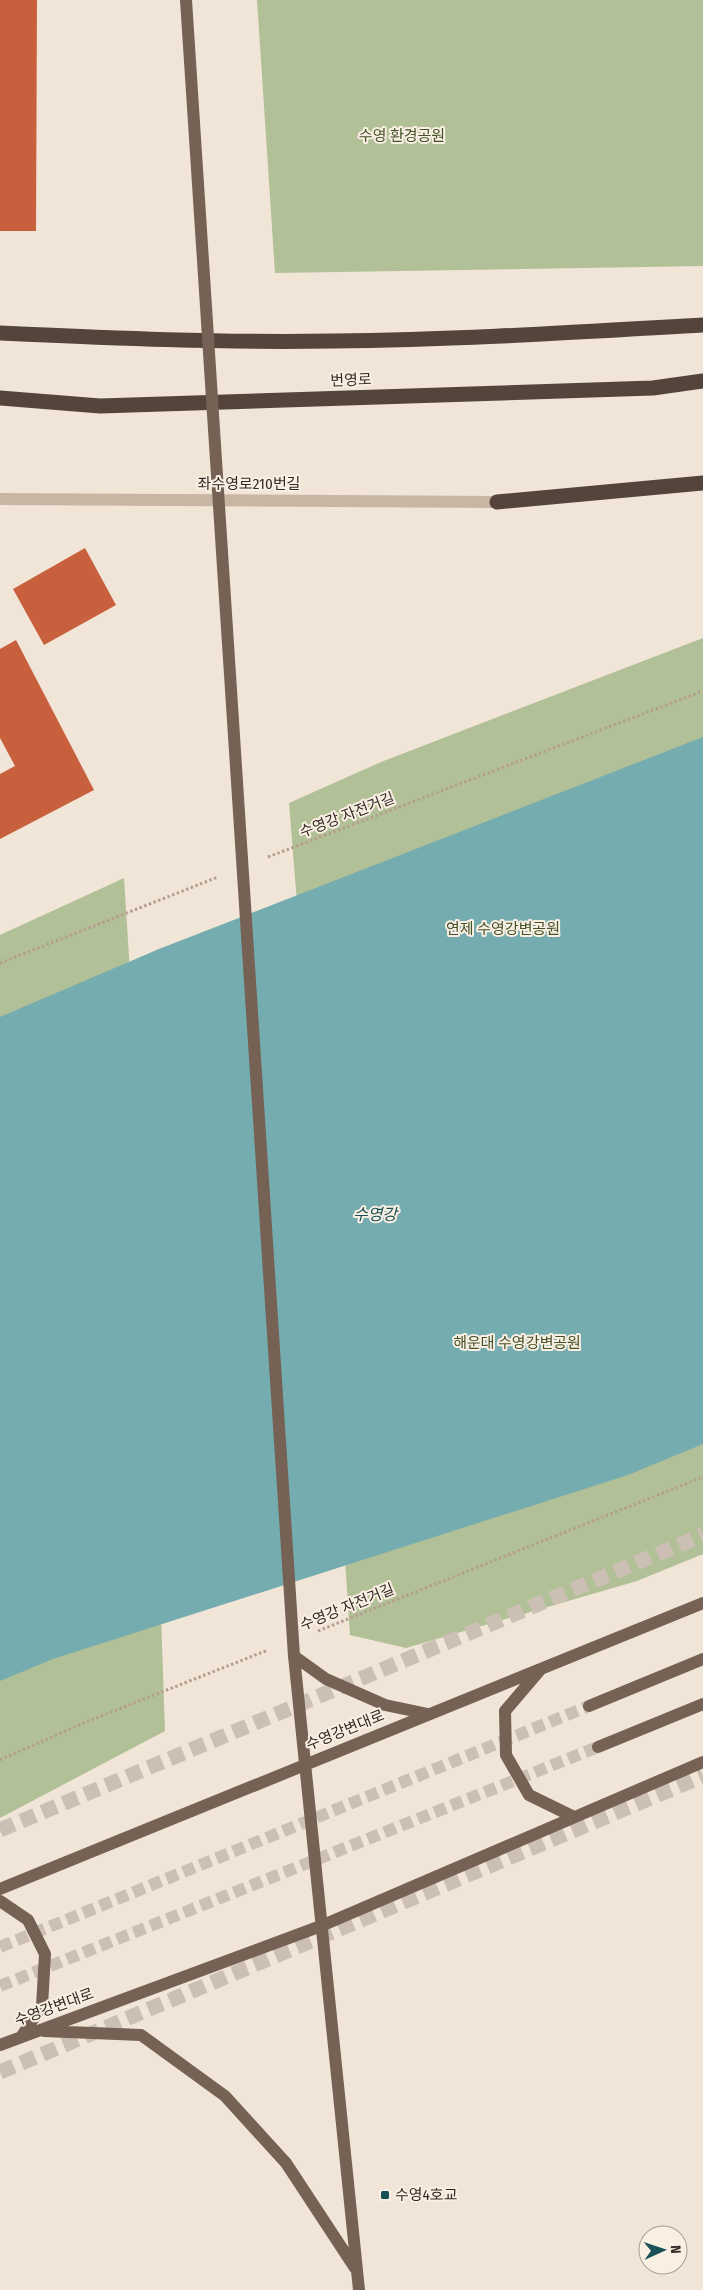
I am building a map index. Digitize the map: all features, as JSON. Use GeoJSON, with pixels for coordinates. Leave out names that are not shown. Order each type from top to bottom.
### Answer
{"type":"FeatureCollection","features":[{"type":"Feature","properties":{"kind":"highway"},"geometry":{"type":"LineString","coordinates":[[0,334],[332,342],[456,338],[703,325]]}},
{"type":"Feature","properties":{"kind":"highway","name":"번영로"},"geometry":{"type":"LineString","coordinates":[[0,398],[100,406],[653,388],[703,381]]}},
{"type":"Feature","properties":{"kind":"highway"},"geometry":{"type":"LineString","coordinates":[[497,502],[703,483]]}},
{"type":"Feature","properties":{"kind":"main road"},"geometry":{"type":"LineString","coordinates":[[186,0],[294,1656],[359,2290]]}},
{"type":"Feature","properties":{"kind":"main road","name":"수영강변대로"},"geometry":{"type":"LineString","coordinates":[[0,1889],[703,1603]]}},
{"type":"Feature","properties":{"kind":"main road"},"geometry":{"type":"LineString","coordinates":[[294,1656],[326,1679],[385,1705],[428,1714]]}},
{"type":"Feature","properties":{"kind":"main road"},"geometry":{"type":"LineString","coordinates":[[589,1706],[703,1659]]}},
{"type":"Feature","properties":{"kind":"main road"},"geometry":{"type":"LineString","coordinates":[[542,1668],[505,1711],[506,1755],[529,1795],[574,1817]]}},
{"type":"Feature","properties":{"kind":"main road"},"geometry":{"type":"LineString","coordinates":[[598,1746],[703,1704]]}},
{"type":"Feature","properties":{"kind":"main road","name":"수영강변대로"},"geometry":{"type":"LineString","coordinates":[[0,2046],[321,1926],[703,1762]]}},
{"type":"Feature","properties":{"kind":"main road"},"geometry":{"type":"LineString","coordinates":[[0,1901],[28,1920],[45,1954],[42,2006],[21,2037]]}},
{"type":"Feature","properties":{"kind":"main road"},"geometry":{"type":"LineString","coordinates":[[39,2030],[141,2035],[225,2096],[286,2162],[357,2271]]}},
{"type":"Feature","properties":{"kind":"street","name":"좌수영로210번길"},"geometry":{"type":"LineString","coordinates":[[0,499],[497,502]]}},
{"type":"Feature","properties":{"kind":"path","name":"수영강 자전거길"},"geometry":{"type":"LineString","coordinates":[[266,858],[703,691]]}},
{"type":"Feature","properties":{"kind":"path"},"geometry":{"type":"LineString","coordinates":[[0,963],[220,876]]}},
{"type":"Feature","properties":{"kind":"path","name":"수영강 자전거길"},"geometry":{"type":"LineString","coordinates":[[313,1633],[703,1477]]}},
{"type":"Feature","properties":{"kind":"path"},"geometry":{"type":"LineString","coordinates":[[0,1760],[86,1722],[277,1647]]}},
{"type":"Feature","properties":{"kind":"green space","name":"수영 환경공원"},"geometry":{"type":"Polygon","coordinates":[[[257,0],[703,0],[703,266],[275,273],[257,0]]]}},
{"type":"Feature","properties":{"kind":"green space"},"geometry":{"type":"Polygon","coordinates":[[[703,638],[703,1554],[637,1581],[406,1648],[350,1635],[322,1216],[289,803],[381,762],[703,638]]]}},
{"type":"Feature","properties":{"kind":"green space"},"geometry":{"type":"Polygon","coordinates":[[[124,878],[149,1270],[165,1731],[0,1818],[0,935],[124,878]]]}},
{"type":"Feature","properties":{"kind":"water","name":"수영강"},"geometry":{"type":"Polygon","coordinates":[[[703,737],[703,1444],[628,1475],[53,1659],[0,1681],[0,1017],[159,949],[703,737]]]}},
{"type":"Feature","properties":{"kind":"building"},"geometry":{"type":"Polygon","coordinates":[[[0,0],[37,0],[36,231],[0,231],[0,0]]]}},
{"type":"Feature","properties":{"kind":"building"},"geometry":{"type":"Polygon","coordinates":[[[85,548],[116,605],[44,645],[13,589],[85,548]]]}},
{"type":"Feature","properties":{"kind":"building"},"geometry":{"type":"Polygon","coordinates":[[[16,640],[94,790],[0,839],[0,774],[15,766],[0,738],[0,649],[16,640]]]}},
{"type":"Feature","properties":{"kind":"tunnel"},"geometry":{"type":"LineString","coordinates":[[0,1830],[703,1535]]}},
{"type":"Feature","properties":{"kind":"tunnel"},"geometry":{"type":"LineString","coordinates":[[0,1947],[589,1706]]}},
{"type":"Feature","properties":{"kind":"tunnel"},"geometry":{"type":"LineString","coordinates":[[0,1986],[598,1747]]}},
{"type":"Feature","properties":{"kind":"tunnel"},"geometry":{"type":"LineString","coordinates":[[0,2072],[703,1776]]}},
{"type":"Feature","properties":{"kind":"place","name":"수영4호교"},"geometry":{"type":"Point","coordinates":[385,2195]}},
{"type":"Feature","properties":{"kind":"park label","name":"연제 수영강변공원"},"geometry":{"type":"Point","coordinates":[503,929]}},
{"type":"Feature","properties":{"kind":"park label","name":"해운대 수영강변공원"},"geometry":{"type":"Point","coordinates":[517,1343]}}]}
